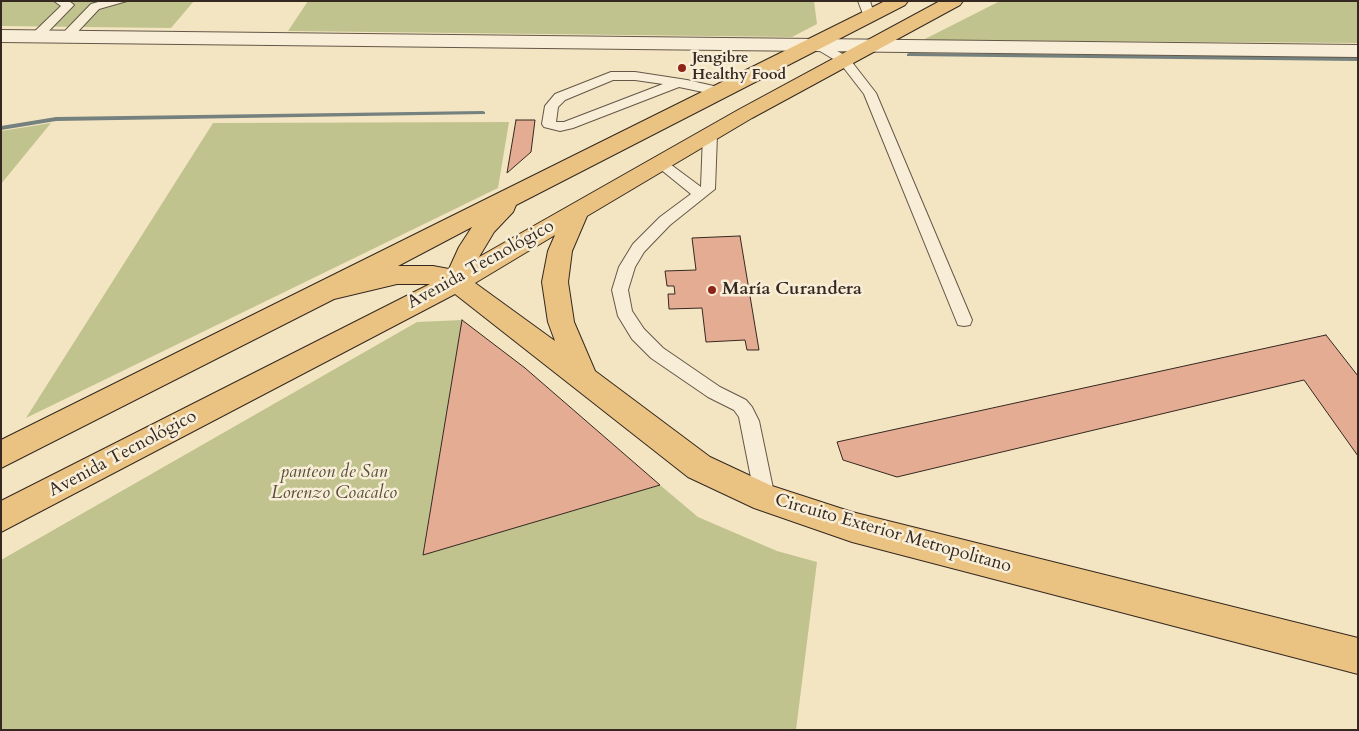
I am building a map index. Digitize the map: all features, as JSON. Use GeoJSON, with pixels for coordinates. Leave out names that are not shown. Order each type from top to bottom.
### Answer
{"type":"FeatureCollection","features":[{"type":"Feature","properties":{"kind":"main road"},"geometry":{"type":"LineString","coordinates":[[1,455],[817,44],[866,9],[899,1]]}},
{"type":"Feature","properties":{"kind":"main road","name":"Avenida Tecnológico"},"geometry":{"type":"LineString","coordinates":[[1,517],[456,282],[710,135],[954,1]]}},
{"type":"Feature","properties":{"kind":"main road"},"geometry":{"type":"LineString","coordinates":[[456,282],[465,259],[486,226],[503,208],[526,190]]}},
{"type":"Feature","properties":{"kind":"main road"},"geometry":{"type":"LineString","coordinates":[[578,210],[560,251],[555,282],[561,322],[583,377]]}},
{"type":"Feature","properties":{"kind":"main road","name":"Circuito Exterior Metropolitano"},"geometry":{"type":"LineString","coordinates":[[322,292],[397,275],[434,275],[456,282],[699,467],[765,498],[852,527],[1358,656]]}},
{"type":"Feature","properties":{"kind":"street"},"geometry":{"type":"LineString","coordinates":[[1,36],[1358,51]]}},
{"type":"Feature","properties":{"kind":"lane"},"geometry":{"type":"LineString","coordinates":[[37,36],[68,5],[59,1]]}},
{"type":"Feature","properties":{"kind":"lane"},"geometry":{"type":"LineString","coordinates":[[66,37],[95,6],[122,1]]}},
{"type":"Feature","properties":{"kind":"lane"},"geometry":{"type":"LineString","coordinates":[[817,44],[844,60],[870,92],[964,320]]}},
{"type":"Feature","properties":{"kind":"lane"},"geometry":{"type":"LineString","coordinates":[[677,83],[568,125],[554,127],[549,124],[552,106],[560,97],[602,78],[635,76],[677,83],[722,92]]}},
{"type":"Feature","properties":{"kind":"lane"},"geometry":{"type":"LineString","coordinates":[[710,135],[709,186],[664,221],[638,248],[627,266],[620,290],[624,312],[638,334],[657,353],[714,392],[740,405],[746,412],[750,421],[765,498]]}},
{"type":"Feature","properties":{"kind":"lane"},"geometry":{"type":"LineString","coordinates":[[661,164],[701,194]]}},
{"type":"Feature","properties":{"kind":"green space"},"geometry":{"type":"Polygon","coordinates":[[[1,1],[194,1],[171,28],[1,26],[1,1]]]}},
{"type":"Feature","properties":{"kind":"green space"},"geometry":{"type":"Polygon","coordinates":[[[308,1],[814,1],[817,24],[792,37],[288,31],[308,1]]]}},
{"type":"Feature","properties":{"kind":"green space"},"geometry":{"type":"Polygon","coordinates":[[[1000,1],[1358,1],[1358,43],[923,40],[1000,1]]]}},
{"type":"Feature","properties":{"kind":"green space"},"geometry":{"type":"Polygon","coordinates":[[[509,122],[498,188],[26,418],[213,123],[509,122]]]}},
{"type":"Feature","properties":{"kind":"green space"},"geometry":{"type":"Polygon","coordinates":[[[51,123],[1,184],[1,131],[51,123]]]}},
{"type":"Feature","properties":{"kind":"green space","name":"panteon de San Lorenzo Coacalco"},"geometry":{"type":"Polygon","coordinates":[[[462,320],[423,554],[660,485],[698,517],[777,551],[817,562],[796,730],[1,730],[1,560],[417,322],[462,320]]]}},
{"type":"Feature","properties":{"kind":"building"},"geometry":{"type":"Polygon","coordinates":[[[516,120],[535,120],[531,152],[507,173],[516,120]]]}},
{"type":"Feature","properties":{"kind":"building","name":"María Curandera"},"geometry":{"type":"Polygon","coordinates":[[[740,236],[759,350],[747,350],[745,340],[706,342],[702,308],[669,309],[668,294],[675,294],[674,286],[667,286],[665,271],[696,270],[692,238],[740,236]]]}},
{"type":"Feature","properties":{"kind":"building"},"geometry":{"type":"Polygon","coordinates":[[[462,320],[525,368],[660,485],[423,555],[462,320]]]}},
{"type":"Feature","properties":{"kind":"building"},"geometry":{"type":"Polygon","coordinates":[[[1326,335],[1358,376],[1358,456],[1304,380],[897,477],[843,460],[837,442],[1326,335]]]}},
{"type":"Feature","properties":{"kind":"waterway"},"geometry":{"type":"LineString","coordinates":[[909,55],[1358,59]]}},
{"type":"Feature","properties":{"kind":"waterway"},"geometry":{"type":"LineString","coordinates":[[1,128],[56,119],[483,113]]}},
{"type":"Feature","properties":{"kind":"place","name":"Jengibre Healthy Food"},"geometry":{"type":"Point","coordinates":[682,68]}},
{"type":"Feature","properties":{"kind":"place","name":"María Curandera"},"geometry":{"type":"Point","coordinates":[712,290]}}]}
